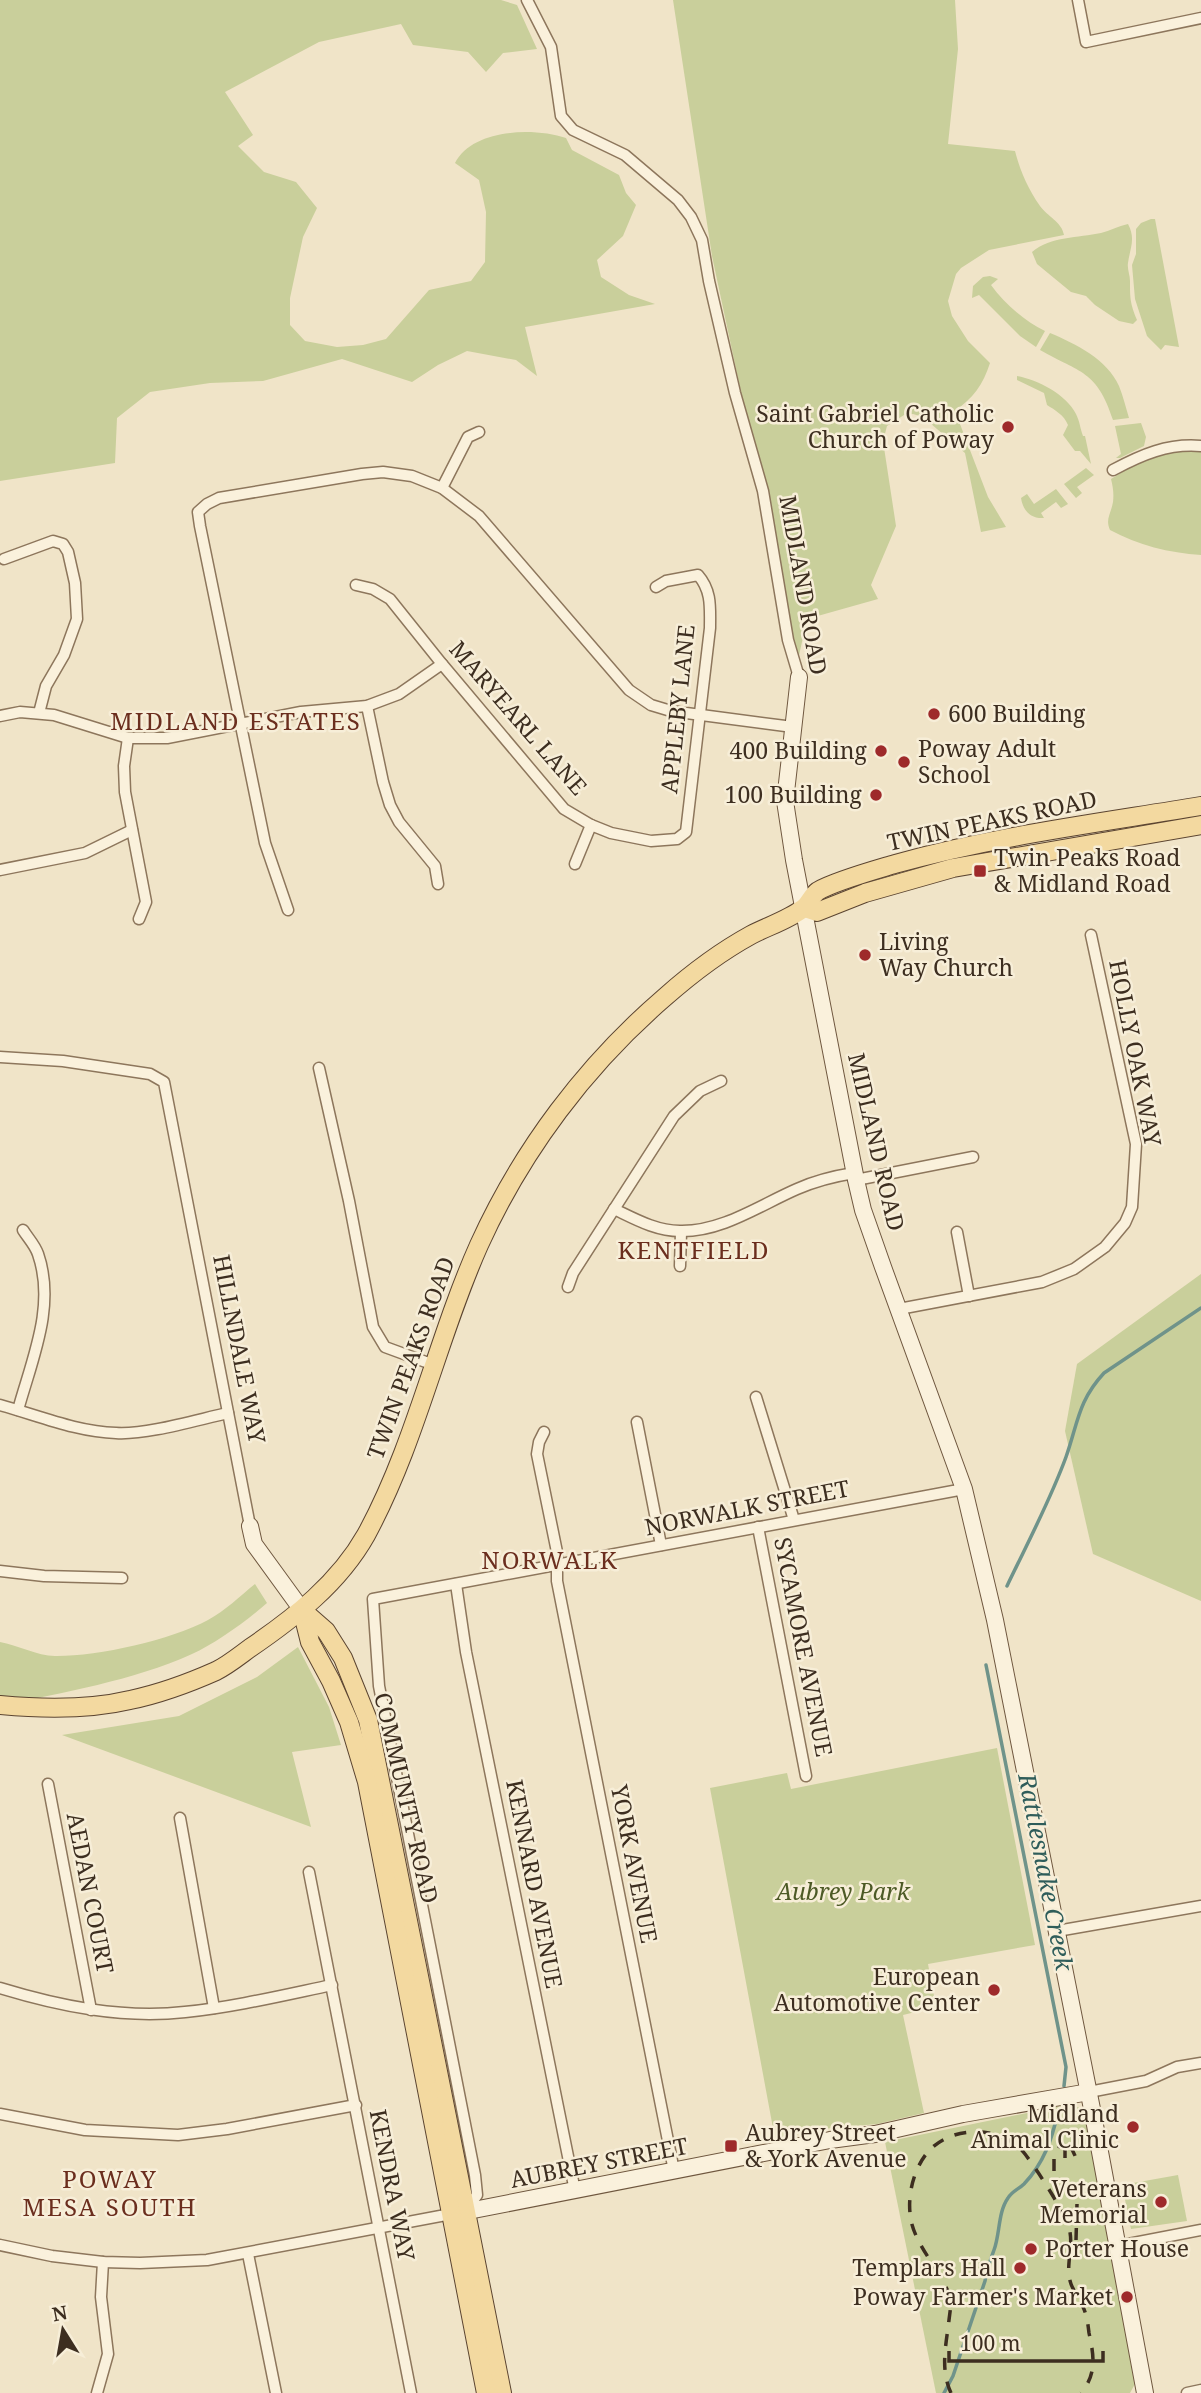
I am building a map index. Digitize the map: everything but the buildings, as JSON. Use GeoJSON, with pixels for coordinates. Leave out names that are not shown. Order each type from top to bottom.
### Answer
{"type":"FeatureCollection","features":[{"type":"Feature","properties":{"kind":"main road","name":"MIDLAND ROAD"},"geometry":{"type":"LineString","coordinates":[[799,677],[785,801],[855,1176],[865,1216],[964,1489],[995,1619],[1089,2092],[1145,2393]]}},
{"type":"Feature","properties":{"kind":"main road","name":"TWIN PEAKS ROAD"},"geometry":{"type":"LineString","coordinates":[[0,1705],[50,1709],[81,1707],[129,1701],[175,1687],[219,1669],[285,1625],[302,1610],[347,1562],[365,1536],[393,1476],[462,1286],[481,1241],[519,1168],[564,1104],[598,1062],[695,972],[730,947],[805,908],[817,892],[867,873],[921,857],[1201,806]]}},
{"type":"Feature","properties":{"kind":"main road","name":"TWIN PEAKS ROAD"},"geometry":{"type":"LineString","coordinates":[[805,908],[817,912],[865,893],[953,868],[1201,825]]}},
{"type":"Feature","properties":{"kind":"main road","name":"HILLNDALE WAY"},"geometry":{"type":"LineString","coordinates":[[250,1526],[254,1544],[302,1610]]}},
{"type":"Feature","properties":{"kind":"main road","name":"COMMUNITY ROAD"},"geometry":{"type":"LineString","coordinates":[[302,1610],[310,1642],[341,1701],[364,1771],[458,2213],[502,2393]]}},
{"type":"Feature","properties":{"kind":"main road","name":"AUBREY STREET"},"geometry":{"type":"LineString","coordinates":[[458,2213],[830,2140],[886,2132],[975,2111],[1089,2092]]}},
{"type":"Feature","properties":{"kind":"main road","name":"COMMUNITY ROAD"},"geometry":{"type":"LineString","coordinates":[[458,2213],[485,2393]]}},
{"type":"Feature","properties":{"kind":"street","name":"MIDLAND ROAD"},"geometry":{"type":"LineString","coordinates":[[527,0],[551,47],[558,80],[561,116],[573,130],[625,155],[678,201],[691,217],[702,240],[735,393],[763,491],[788,640],[799,677]]}},
{"type":"Feature","properties":{"kind":"street"},"geometry":{"type":"LineString","coordinates":[[1078,0],[1086,42],[1201,18]]}},
{"type":"Feature","properties":{"kind":"street"},"geometry":{"type":"LineString","coordinates":[[442,488],[468,437],[479,432]]}},
{"type":"Feature","properties":{"kind":"street"},"geometry":{"type":"LineString","coordinates":[[1113,470],[1160,449],[1201,446]]}},
{"type":"Feature","properties":{"kind":"street"},"geometry":{"type":"LineString","coordinates":[[288,910],[265,843],[198,512],[219,498],[362,474],[383,472],[412,476],[442,488],[479,516],[629,690],[651,705],[671,711],[793,727]]}},
{"type":"Feature","properties":{"kind":"street"},"geometry":{"type":"LineString","coordinates":[[4,559],[53,541],[63,544],[68,552],[75,583],[77,619],[64,655],[46,686],[39,713]]}},
{"type":"Feature","properties":{"kind":"street","name":"APPLEBY LANE"},"geometry":{"type":"LineString","coordinates":[[656,587],[666,581],[698,575],[706,584],[710,598],[710,628],[685,832],[670,841]]}},
{"type":"Feature","properties":{"kind":"street","name":"MARYEARL LANE"},"geometry":{"type":"LineString","coordinates":[[356,585],[373,589],[390,599],[564,808],[591,825],[611,833],[651,841],[670,841]]}},
{"type":"Feature","properties":{"kind":"street"},"geometry":{"type":"LineString","coordinates":[[0,716],[20,712],[39,713],[54,715],[128,738],[167,738],[302,712],[383,702],[442,664]]}},
{"type":"Feature","properties":{"kind":"street"},"geometry":{"type":"LineString","coordinates":[[367,706],[390,805],[399,822],[435,866],[438,884]]}},
{"type":"Feature","properties":{"kind":"street"},"geometry":{"type":"LineString","coordinates":[[128,738],[124,766],[125,792],[146,902],[139,919]]}},
{"type":"Feature","properties":{"kind":"street"},"geometry":{"type":"LineString","coordinates":[[575,864],[591,825]]}},
{"type":"Feature","properties":{"kind":"street"},"geometry":{"type":"LineString","coordinates":[[0,870],[85,853],[132,830]]}},
{"type":"Feature","properties":{"kind":"street","name":"HOLLY OAK WAY"},"geometry":{"type":"LineString","coordinates":[[899,1309],[1042,1282],[1074,1269],[1105,1247],[1125,1223],[1132,1207],[1136,1144],[1091,935]]}},
{"type":"Feature","properties":{"kind":"street","name":"HILLNDALE WAY"},"geometry":{"type":"LineString","coordinates":[[0,1057],[63,1061],[113,1068],[150,1074],[164,1082],[250,1526]]}},
{"type":"Feature","properties":{"kind":"street"},"geometry":{"type":"LineString","coordinates":[[319,1068],[349,1201],[373,1327],[385,1347],[434,1365]]}},
{"type":"Feature","properties":{"kind":"street"},"geometry":{"type":"LineString","coordinates":[[568,1287],[573,1273],[674,1116],[699,1091],[721,1081]]}},
{"type":"Feature","properties":{"kind":"street"},"geometry":{"type":"LineString","coordinates":[[614,1209],[643,1223],[681,1232],[709,1228],[812,1182],[973,1157]]}},
{"type":"Feature","properties":{"kind":"street"},"geometry":{"type":"LineString","coordinates":[[18,1410],[45,1313],[45,1283],[38,1251],[23,1230]]}},
{"type":"Feature","properties":{"kind":"street"},"geometry":{"type":"LineString","coordinates":[[680,1266],[681,1232]]}},
{"type":"Feature","properties":{"kind":"street"},"geometry":{"type":"LineString","coordinates":[[957,1232],[969,1296]]}},
{"type":"Feature","properties":{"kind":"street"},"geometry":{"type":"LineString","coordinates":[[756,1397],[794,1520]]}},
{"type":"Feature","properties":{"kind":"street"},"geometry":{"type":"LineString","coordinates":[[0,1405],[93,1431],[117,1434],[228,1413]]}},
{"type":"Feature","properties":{"kind":"street"},"geometry":{"type":"LineString","coordinates":[[637,1422],[661,1545]]}},
{"type":"Feature","properties":{"kind":"street","name":"YORK AVENUE"},"geometry":{"type":"LineString","coordinates":[[544,1432],[537,1454],[557,1552],[556,1581],[674,2171]]}},
{"type":"Feature","properties":{"kind":"street","name":"NORWALK STREET"},"geometry":{"type":"LineString","coordinates":[[458,2213],[477,2195],[475,2175],[379,1686],[373,1599],[964,1489]]}},
{"type":"Feature","properties":{"kind":"street","name":"SYCAMORE AVENUE"},"geometry":{"type":"LineString","coordinates":[[758,1527],[806,1776]]}},
{"type":"Feature","properties":{"kind":"street"},"geometry":{"type":"LineString","coordinates":[[0,1571],[44,1576],[121,1578]]}},
{"type":"Feature","properties":{"kind":"street","name":"KENNARD AVENUE"},"geometry":{"type":"LineString","coordinates":[[456,1584],[466,1652],[575,2191]]}},
{"type":"Feature","properties":{"kind":"street","name":"AEDAN COURT"},"geometry":{"type":"LineString","coordinates":[[48,1784],[91,2010]]}},
{"type":"Feature","properties":{"kind":"street"},"geometry":{"type":"LineString","coordinates":[[180,1818],[214,2008]]}},
{"type":"Feature","properties":{"kind":"street","name":"KENDRA WAY"},"geometry":{"type":"LineString","coordinates":[[309,1871],[411,2393]]}},
{"type":"Feature","properties":{"kind":"street"},"geometry":{"type":"LineString","coordinates":[[1057,1931],[1201,1906]]}},
{"type":"Feature","properties":{"kind":"street"},"geometry":{"type":"LineString","coordinates":[[0,1988],[91,2010],[128,2014],[183,2013],[332,1985]]}},
{"type":"Feature","properties":{"kind":"street","name":"AUBREY STREET"},"geometry":{"type":"LineString","coordinates":[[1089,2092],[1146,2081],[1177,2067],[1201,2063]]}},
{"type":"Feature","properties":{"kind":"street"},"geometry":{"type":"LineString","coordinates":[[0,2114],[85,2130],[178,2135],[356,2105]]}},
{"type":"Feature","properties":{"kind":"street","name":"AUBREY STREET"},"geometry":{"type":"LineString","coordinates":[[0,2245],[52,2256],[103,2262],[207,2260],[458,2213]]}},
{"type":"Feature","properties":{"kind":"street"},"geometry":{"type":"LineString","coordinates":[[1118,2246],[1201,2230]]}},
{"type":"Feature","properties":{"kind":"street"},"geometry":{"type":"LineString","coordinates":[[248,2253],[275,2393]]}},
{"type":"Feature","properties":{"kind":"street"},"geometry":{"type":"LineString","coordinates":[[97,2393],[108,2354],[101,2297],[103,2262]]}},
{"type":"Feature","properties":{"kind":"street"},"geometry":{"type":"LineString","coordinates":[[1187,2393],[1201,2390]]}},
{"type":"Feature","properties":{"kind":"green space"},"geometry":{"type":"Polygon","coordinates":[[[0,0],[501,0],[517,5],[537,49],[503,53],[486,72],[468,52],[413,45],[401,24],[319,42],[225,92],[253,135],[238,146],[264,172],[296,182],[317,208],[303,237],[290,298],[290,325],[305,341],[337,347],[363,345],[386,339],[429,290],[471,281],[485,262],[486,212],[479,180],[455,163],[463,152],[475,143],[489,137],[521,132],[537,132],[566,138],[572,150],[619,175],[626,193],[636,205],[623,236],[597,260],[601,277],[629,295],[655,304],[525,327],[537,376],[516,360],[467,351],[412,382],[342,359],[263,381],[210,383],[150,392],[117,418],[115,463],[0,481],[0,0]]]}},
{"type":"Feature","properties":{"kind":"green space"},"geometry":{"type":"Polygon","coordinates":[[[673,0],[955,0],[958,49],[948,144],[1015,151],[1032,193],[1043,210],[1060,226],[1064,235],[989,250],[956,274],[948,301],[952,316],[968,341],[990,363],[977,390],[955,411],[988,497],[1006,527],[981,532],[965,453],[923,417],[904,415],[887,426],[883,441],[896,526],[871,585],[878,599],[807,619],[798,660],[712,256],[673,0]]]}},
{"type":"Feature","properties":{"kind":"green space"},"geometry":{"type":"Polygon","coordinates":[[[1155,219],[1179,347],[1165,345],[1161,350],[1147,336],[1135,299],[1132,265],[1136,254],[1136,229],[1141,223],[1155,219]]]}},
{"type":"Feature","properties":{"kind":"green space"},"geometry":{"type":"Polygon","coordinates":[[[1128,224],[1132,239],[1128,265],[1130,296],[1137,320],[1133,324],[1119,321],[1086,296],[1071,292],[1037,264],[1032,252],[1056,240],[1101,233],[1128,224]]]}},
{"type":"Feature","properties":{"kind":"green space"},"geometry":{"type":"Polygon","coordinates":[[[983,277],[998,279],[991,285],[1008,305],[1045,331],[1036,347],[1020,336],[979,295],[972,298],[973,286],[983,277]]]}},
{"type":"Feature","properties":{"kind":"green space"},"geometry":{"type":"Polygon","coordinates":[[[1050,333],[1080,347],[1107,368],[1119,386],[1129,418],[1113,420],[1100,391],[1086,375],[1040,350],[1050,333]]]}},
{"type":"Feature","properties":{"kind":"green space"},"geometry":{"type":"Polygon","coordinates":[[[1017,376],[1051,389],[1066,400],[1085,436],[1091,464],[1080,451],[1075,451],[1063,435],[1068,425],[1062,416],[1047,405],[1044,393],[1017,380],[1017,376]]]}},
{"type":"Feature","properties":{"kind":"green space"},"geometry":{"type":"Polygon","coordinates":[[[1141,423],[1146,437],[1144,446],[1116,458],[1121,454],[1115,426],[1141,423]]]}},
{"type":"Feature","properties":{"kind":"green space"},"geometry":{"type":"Polygon","coordinates":[[[1175,451],[1201,451],[1201,555],[1143,544],[1110,530],[1109,526],[1113,499],[1111,479],[1137,463],[1175,451]]]}},
{"type":"Feature","properties":{"kind":"green space"},"geometry":{"type":"Polygon","coordinates":[[[1086,468],[1094,475],[1077,487],[1082,493],[1076,498],[1064,484],[1086,468]]]}},
{"type":"Feature","properties":{"kind":"green space"},"geometry":{"type":"Polygon","coordinates":[[[1056,489],[1068,504],[1061,508],[1056,502],[1041,513],[1044,518],[1032,516],[1024,507],[1021,498],[1027,494],[1034,504],[1056,489]]]}},
{"type":"Feature","properties":{"kind":"green space"},"geometry":{"type":"Polygon","coordinates":[[[1201,1274],[1201,1601],[1093,1554],[1065,1431],[1077,1364],[1201,1274]]]}},
{"type":"Feature","properties":{"kind":"green space"},"geometry":{"type":"Polygon","coordinates":[[[255,1584],[267,1603],[231,1631],[192,1654],[122,1679],[0,1706],[0,1642],[43,1655],[57,1656],[134,1646],[175,1634],[208,1620],[255,1584]]]}},
{"type":"Feature","properties":{"kind":"green space"},"geometry":{"type":"Polygon","coordinates":[[[298,1647],[329,1707],[341,1745],[292,1752],[311,1827],[62,1735],[179,1716],[257,1677],[298,1647]]]}},
{"type":"Feature","properties":{"kind":"green space","name":"Aubrey Park"},"geometry":{"type":"Polygon","coordinates":[[[997,1748],[1035,1945],[928,1964],[936,2007],[903,2015],[924,2113],[877,2124],[822,2129],[775,2139],[710,1788],[787,1773],[791,1789],[997,1748]]]}},
{"type":"Feature","properties":{"kind":"green space"},"geometry":{"type":"Polygon","coordinates":[[[1071,2104],[1082,2109],[1085,2116],[1136,2382],[1130,2393],[936,2393],[885,2142],[1071,2104]]]}},
{"type":"Feature","properties":{"kind":"green space"},"geometry":{"type":"Polygon","coordinates":[[[1178,2175],[1187,2221],[1131,2229],[1122,2185],[1178,2175]]]}},
{"type":"Feature","properties":{"kind":"waterway","name":"Rattlesnake Creek"},"geometry":{"type":"LineString","coordinates":[[1007,1586],[1053,1490],[1080,1413],[1095,1383],[1104,1373],[1201,1308]]}},
{"type":"Feature","properties":{"kind":"waterway","name":"Rattlesnake Creek"},"geometry":{"type":"LineString","coordinates":[[986,1665],[1066,2067],[1064,2086]]}},
{"type":"Feature","properties":{"kind":"waterway","name":"Rattlesnake Creek"},"geometry":{"type":"LineString","coordinates":[[944,2393],[953,2376],[985,2281],[1005,2204],[1011,2194],[1031,2176],[1042,2159],[1058,2112]]}},
{"type":"Feature","properties":{"kind":"railway"},"geometry":{"type":"LineString","coordinates":[[951,2393],[945,2366],[950,2297],[916,2235],[910,2213],[910,2197],[915,2174],[927,2153],[949,2137],[976,2132],[990,2133],[1015,2144],[1025,2154],[1063,2214],[1071,2239],[1069,2278],[1085,2313],[1093,2357],[1090,2379],[1081,2393]]}},
{"type":"Feature","properties":{"kind":"railway"},"geometry":{"type":"LineString","coordinates":[[1054,2171],[1054,2156],[1061,2144]]}},
{"type":"Feature","properties":{"kind":"railway"},"geometry":{"type":"LineString","coordinates":[[1070,2145],[1077,2160]]}},
{"type":"Feature","properties":{"kind":"railway"},"geometry":{"type":"LineString","coordinates":[[1065,2146],[1065,2169]]}},
{"type":"Feature","properties":{"kind":"railway"},"geometry":{"type":"LineString","coordinates":[[1076,2240],[1077,2204]]}},
{"type":"Feature","properties":{"kind":"place","name":"Saint Gabriel Catholic Church of Poway"},"geometry":{"type":"Point","coordinates":[1008,427]}},
{"type":"Feature","properties":{"kind":"place","name":"600 Building"},"geometry":{"type":"Point","coordinates":[934,714]}},
{"type":"Feature","properties":{"kind":"place","name":"400 Building"},"geometry":{"type":"Point","coordinates":[881,751]}},
{"type":"Feature","properties":{"kind":"place","name":"Poway Adult School"},"geometry":{"type":"Point","coordinates":[904,762]}},
{"type":"Feature","properties":{"kind":"place","name":"100 Building"},"geometry":{"type":"Point","coordinates":[876,795]}},
{"type":"Feature","properties":{"kind":"place","name":"Twin Peaks Road & Midland Road"},"geometry":{"type":"Point","coordinates":[980,871]}},
{"type":"Feature","properties":{"kind":"place","name":"Living Way Church"},"geometry":{"type":"Point","coordinates":[865,955]}},
{"type":"Feature","properties":{"kind":"place","name":"European Automotive Center"},"geometry":{"type":"Point","coordinates":[994,1990]}},
{"type":"Feature","properties":{"kind":"place","name":"Midland Animal Clinic"},"geometry":{"type":"Point","coordinates":[1133,2127]}},
{"type":"Feature","properties":{"kind":"place","name":"Aubrey Street & York Avenue"},"geometry":{"type":"Point","coordinates":[731,2146]}},
{"type":"Feature","properties":{"kind":"place","name":"Veterans Memorial"},"geometry":{"type":"Point","coordinates":[1161,2202]}},
{"type":"Feature","properties":{"kind":"place","name":"Porter House"},"geometry":{"type":"Point","coordinates":[1031,2249]}},
{"type":"Feature","properties":{"kind":"place","name":"Templars Hall"},"geometry":{"type":"Point","coordinates":[1020,2268]}},
{"type":"Feature","properties":{"kind":"place","name":"Poway Farmer's Market"},"geometry":{"type":"Point","coordinates":[1127,2297]}},
{"type":"Feature","properties":{"kind":"district","name":"MIDLAND ESTATES"},"geometry":{"type":"Point","coordinates":[236,722]}},
{"type":"Feature","properties":{"kind":"district","name":"KENTFIELD"},"geometry":{"type":"Point","coordinates":[694,1251]}},
{"type":"Feature","properties":{"kind":"district","name":"NORWALK"},"geometry":{"type":"Point","coordinates":[550,1561]}},
{"type":"Feature","properties":{"kind":"district","name":"POWAY MESA SOUTH"},"geometry":{"type":"Point","coordinates":[110,2194]}}]}
